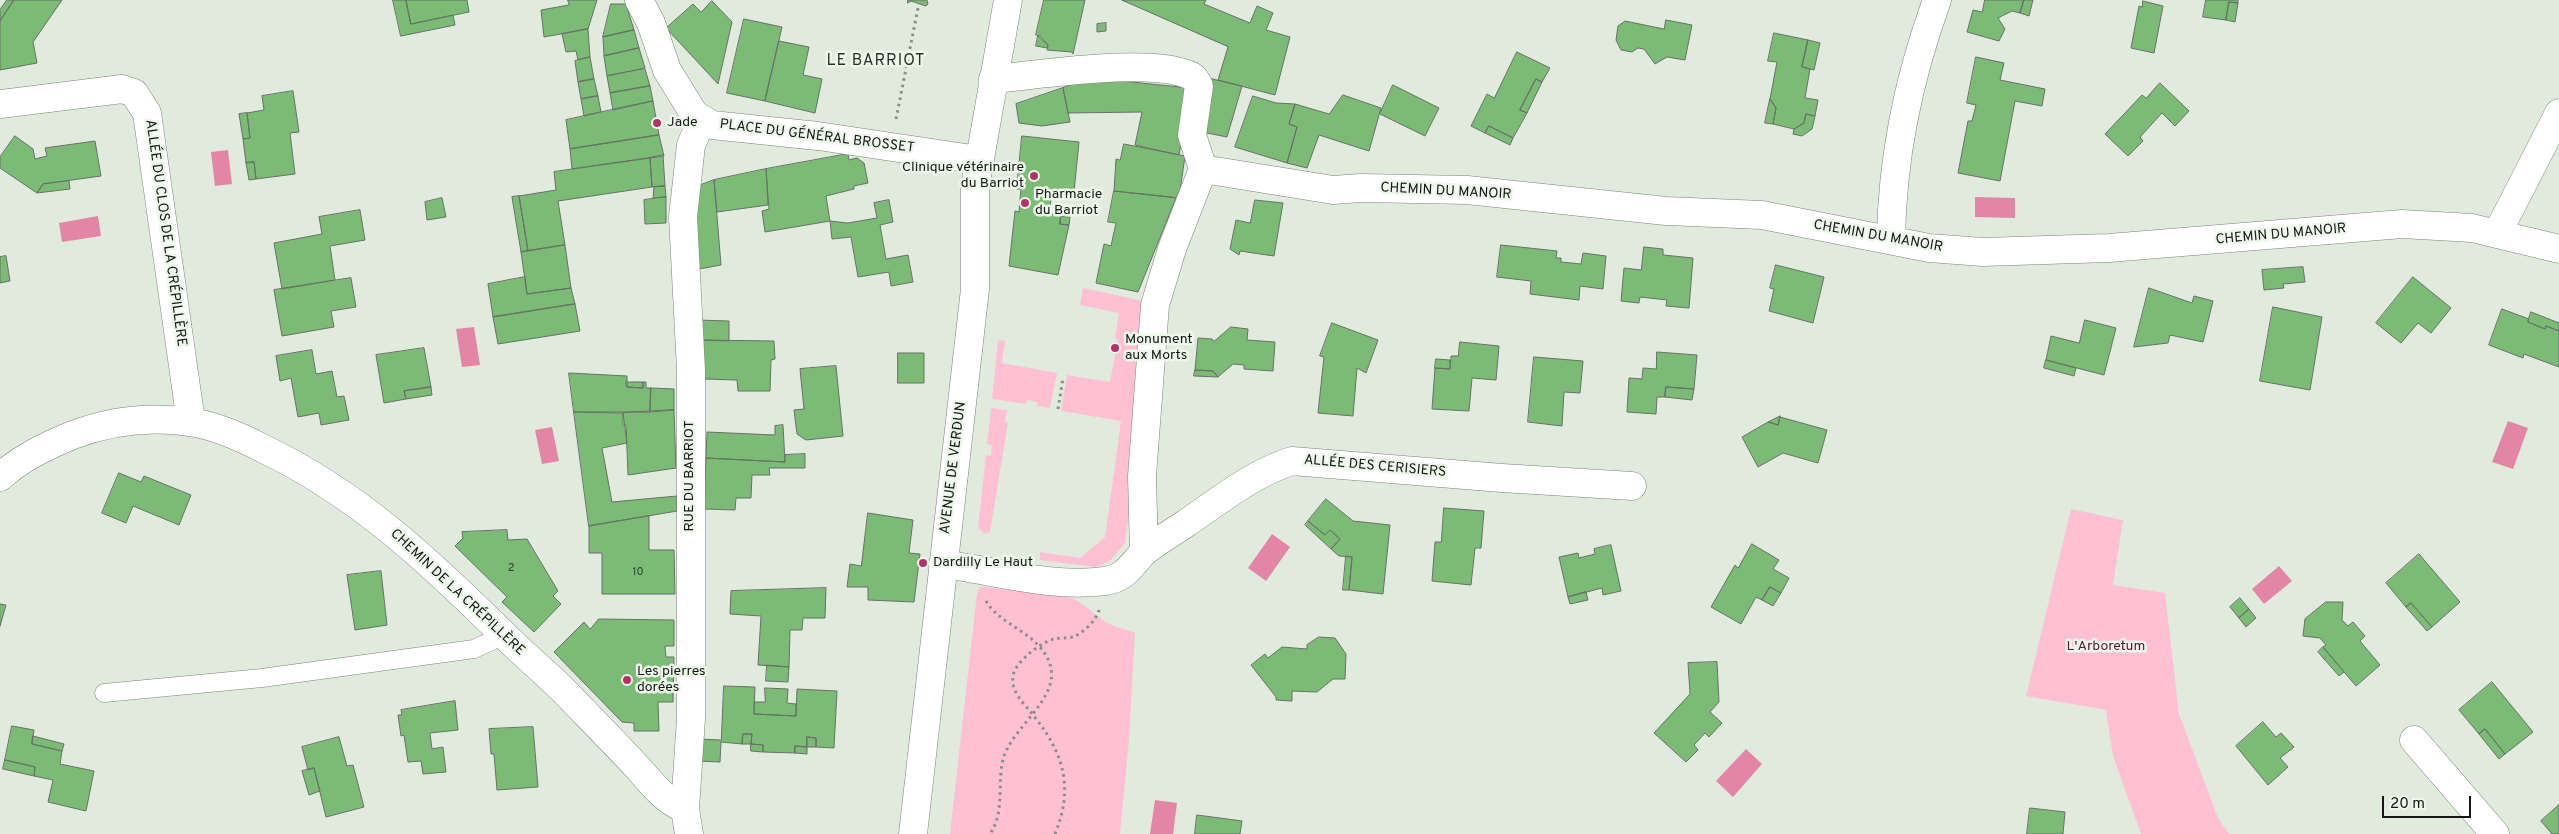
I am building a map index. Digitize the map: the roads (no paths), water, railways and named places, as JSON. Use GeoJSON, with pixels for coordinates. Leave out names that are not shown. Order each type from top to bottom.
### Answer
{"type":"FeatureCollection","features":[{"type":"Feature","properties":{"kind":"street","name":"PLACE DU GÉNÉRAL BROSSET"},"geometry":{"type":"LineString","coordinates":[[639,0],[651,23],[667,70],[694,114],[712,125],[827,137],[979,160]]}},
{"type":"Feature","properties":{"kind":"street","name":"AVENUE DE VERDUN"},"geometry":{"type":"LineString","coordinates":[[913,834],[975,289],[975,187],[1008,0]]}},
{"type":"Feature","properties":{"kind":"street"},"geometry":{"type":"LineString","coordinates":[[1891,240],[1896,164],[1905,111],[1920,48],[1937,0]]}},
{"type":"Feature","properties":{"kind":"street"},"geometry":{"type":"LineString","coordinates":[[993,79],[1086,70],[1140,68],[1175,71],[1190,75],[1199,86],[1192,136],[1215,171],[1172,249],[1155,304],[1142,476],[1144,552]]}},
{"type":"Feature","properties":{"kind":"street","name":"ALLÉE DU CLOS DE LA CRÉPILLÈRE"},"geometry":{"type":"LineString","coordinates":[[0,104],[122,89],[134,93],[147,113],[191,422]]}},
{"type":"Feature","properties":{"kind":"street"},"geometry":{"type":"LineString","coordinates":[[2498,232],[2559,113]]}},
{"type":"Feature","properties":{"kind":"street","name":"RUE DU BARRIOT"},"geometry":{"type":"LineString","coordinates":[[687,822],[690,718],[691,370],[683,217],[691,145],[702,120]]}},
{"type":"Feature","properties":{"kind":"street","name":"CHEMIN DU MANOIR"},"geometry":{"type":"LineString","coordinates":[[1215,171],[1333,190],[1361,188],[1467,190],[1666,211],[1762,215],[1929,248],[2011,253],[2224,240],[2402,224],[2453,226],[2498,232],[2559,249]]}},
{"type":"Feature","properties":{"kind":"street","name":"CHEMIN DE LA CRÉPILLÈRE"},"geometry":{"type":"LineString","coordinates":[[0,477],[24,458],[42,448],[97,427],[145,420],[191,422],[230,433],[305,468],[347,496],[420,555],[563,690],[639,769],[658,792],[674,805],[687,822]]}},
{"type":"Feature","properties":{"kind":"street","name":"ALLÉE DES CERISIERS"},"geometry":{"type":"LineString","coordinates":[[943,564],[974,568],[989,574],[1058,581],[1106,581],[1129,571],[1144,552],[1260,474],[1292,460],[1502,478],[1632,486]]}},
{"type":"Feature","properties":{"kind":"street"},"geometry":{"type":"LineString","coordinates":[[2414,740],[2495,834]]}},
{"type":"Feature","properties":{"kind":"lane"},"geometry":{"type":"LineString","coordinates":[[104,693],[262,678],[474,650],[504,635]]}},
{"type":"Feature","properties":{"kind":"place","name":"Jade"},"geometry":{"type":"Point","coordinates":[657,123]}},
{"type":"Feature","properties":{"kind":"place","name":"Clinique vétérinaire du Barriot"},"geometry":{"type":"Point","coordinates":[1034,176]}},
{"type":"Feature","properties":{"kind":"place","name":"Pharmacie du Barriot"},"geometry":{"type":"Point","coordinates":[1025,203]}},
{"type":"Feature","properties":{"kind":"place","name":"Monument aux Morts"},"geometry":{"type":"Point","coordinates":[1115,348]}},
{"type":"Feature","properties":{"kind":"place","name":"Dardilly Le Haut"},"geometry":{"type":"Point","coordinates":[923,563]}},
{"type":"Feature","properties":{"kind":"place","name":"Les pierres dorées"},"geometry":{"type":"Point","coordinates":[627,680]}},
{"type":"Feature","properties":{"kind":"district","name":"LE BARRIOT"},"geometry":{"type":"Point","coordinates":[876,62]}},
{"type":"Feature","properties":{"kind":"park label","name":"L'Arboretum"},"geometry":{"type":"Point","coordinates":[2106,647]}}]}
